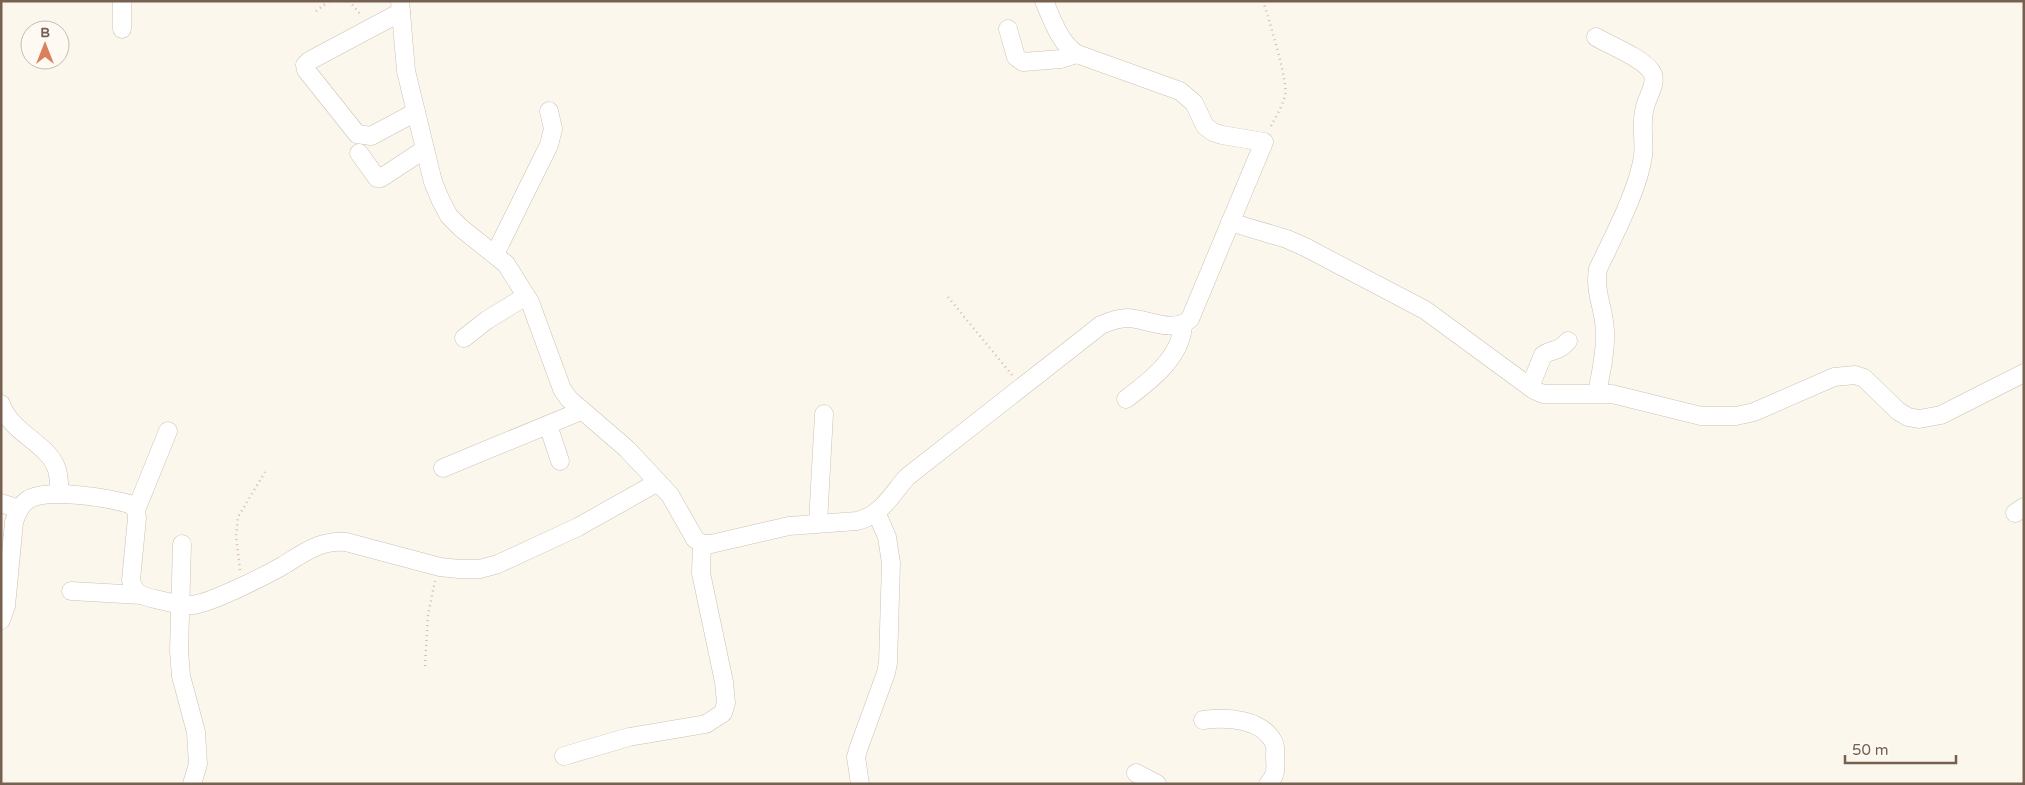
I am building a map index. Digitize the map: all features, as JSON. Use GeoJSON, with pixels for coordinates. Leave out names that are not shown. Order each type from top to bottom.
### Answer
{"type":"FeatureCollection","features":[{"type":"Feature","properties":{"kind":"street"},"geometry":{"type":"LineString","coordinates":[[122,1],[122,29]]}},
{"type":"Feature","properties":{"kind":"street"},"geometry":{"type":"LineString","coordinates":[[416,112],[371,136],[357,134],[306,70],[305,65],[400,7],[406,71],[416,112],[425,149],[433,182],[449,216],[506,264],[535,313],[562,389],[581,411],[626,449],[658,482],[676,504],[695,538],[702,544],[711,544],[789,526],[857,521],[877,514],[907,477],[1101,325],[1114,319],[1128,318],[1174,326],[1183,325],[1190,319],[1264,142],[1212,132],[1205,126],[1194,103],[1180,91],[1077,54],[1063,42],[1044,1]]}},
{"type":"Feature","properties":{"kind":"street"},"geometry":{"type":"LineString","coordinates":[[1008,29],[1016,57],[1023,62],[1061,59],[1077,54]]}},
{"type":"Feature","properties":{"kind":"street"},"geometry":{"type":"LineString","coordinates":[[1596,37],[1637,59],[1651,70],[1653,74],[1641,128],[1643,156],[1635,186],[1598,269],[1596,283],[1603,312],[1605,332],[1597,393]]}},
{"type":"Feature","properties":{"kind":"street"},"geometry":{"type":"LineString","coordinates":[[495,254],[549,146],[553,129],[549,111]]}},
{"type":"Feature","properties":{"kind":"street"},"geometry":{"type":"LineString","coordinates":[[359,153],[378,178],[381,178],[425,149]]}},
{"type":"Feature","properties":{"kind":"street"},"geometry":{"type":"LineString","coordinates":[[1230,222],[1305,246],[1425,310],[1530,387],[1543,394],[1612,394],[1701,416],[1736,416],[1754,412],[1834,377],[1855,375],[1864,378],[1898,412],[1908,417],[1919,419],[1941,415],[2024,373]]}},
{"type":"Feature","properties":{"kind":"street"},"geometry":{"type":"LineString","coordinates":[[464,338],[487,320],[526,296]]}},
{"type":"Feature","properties":{"kind":"street"},"geometry":{"type":"LineString","coordinates":[[1126,399],[1162,369],[1181,339],[1183,325]]}},
{"type":"Feature","properties":{"kind":"street"},"geometry":{"type":"LineString","coordinates":[[1530,387],[1543,355],[1547,352],[1558,351],[1568,341]]}},
{"type":"Feature","properties":{"kind":"street"},"geometry":{"type":"LineString","coordinates":[[1,404],[13,425],[48,455],[57,468],[60,493]]}},
{"type":"Feature","properties":{"kind":"street"},"geometry":{"type":"LineString","coordinates":[[443,468],[581,411]]}},
{"type":"Feature","properties":{"kind":"street"},"geometry":{"type":"LineString","coordinates":[[818,523],[824,414]]}},
{"type":"Feature","properties":{"kind":"street"},"geometry":{"type":"LineString","coordinates":[[548,425],[560,461]]}},
{"type":"Feature","properties":{"kind":"street"},"geometry":{"type":"LineString","coordinates":[[141,595],[133,589],[131,580],[137,518],[136,510],[168,431]]}},
{"type":"Feature","properties":{"kind":"street"},"geometry":{"type":"LineString","coordinates":[[71,591],[141,595],[180,605],[194,604],[209,601],[280,566],[318,544],[333,541],[346,542],[440,567],[460,570],[480,569],[498,564],[578,526],[658,482]]}},
{"type":"Feature","properties":{"kind":"street"},"geometry":{"type":"LineString","coordinates":[[1,620],[6,606],[14,522],[19,509],[28,500],[40,495],[60,493],[119,501],[130,504],[136,510]]}},
{"type":"Feature","properties":{"kind":"street"},"geometry":{"type":"LineString","coordinates":[[1,503],[19,509]]}},
{"type":"Feature","properties":{"kind":"street"},"geometry":{"type":"LineString","coordinates":[[860,784],[856,757],[858,747],[888,663],[891,556],[887,537],[877,514]]}},
{"type":"Feature","properties":{"kind":"street"},"geometry":{"type":"LineString","coordinates":[[182,544],[178,651],[181,676],[196,732],[198,764],[192,784]]}},
{"type":"Feature","properties":{"kind":"street"},"geometry":{"type":"LineString","coordinates":[[564,756],[630,737],[706,724],[722,713],[726,704],[724,682],[701,573],[702,544]]}},
{"type":"Feature","properties":{"kind":"street"},"geometry":{"type":"LineString","coordinates":[[1203,720],[1217,718],[1244,721],[1258,728],[1269,737],[1275,746],[1276,766],[1275,776],[1268,784]]}},
{"type":"Feature","properties":{"kind":"street"},"geometry":{"type":"LineString","coordinates":[[1136,773],[1157,784]]}},
{"type":"Feature","properties":{"kind":"path"},"geometry":{"type":"LineString","coordinates":[[316,11],[329,1]]}},
{"type":"Feature","properties":{"kind":"path"},"geometry":{"type":"LineString","coordinates":[[1263,1],[1272,27],[1285,82],[1286,95],[1264,142]]}},
{"type":"Feature","properties":{"kind":"path"},"geometry":{"type":"LineString","coordinates":[[948,297],[1021,387]]}},
{"type":"Feature","properties":{"kind":"path"},"geometry":{"type":"LineString","coordinates":[[242,585],[236,536],[238,517],[265,472]]}},
{"type":"Feature","properties":{"kind":"path"},"geometry":{"type":"LineString","coordinates":[[426,666],[428,615],[434,584],[440,567]]}}]}
